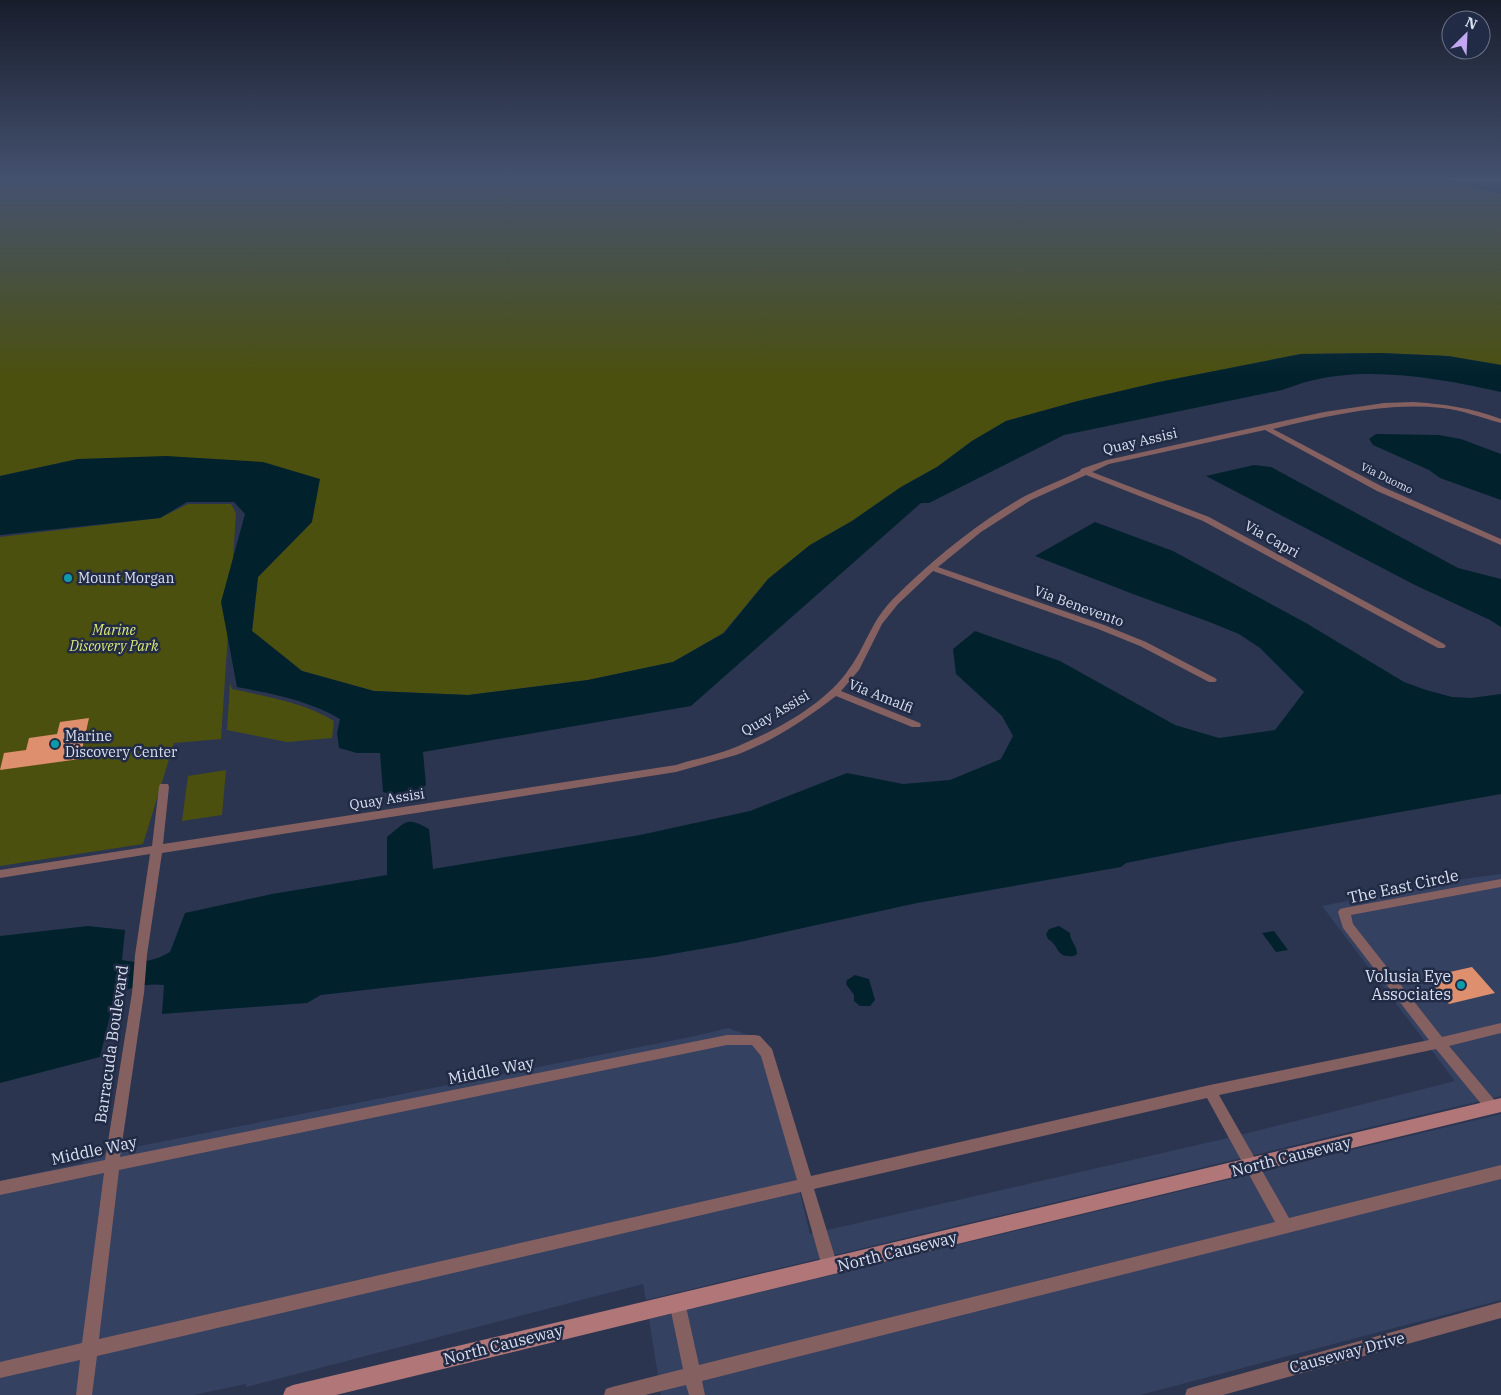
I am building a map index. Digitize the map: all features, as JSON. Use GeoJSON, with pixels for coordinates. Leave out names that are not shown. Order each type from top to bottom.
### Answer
{"type":"FeatureCollection","features":[{"type":"Feature","properties":{"kind":"main road","name":"North Causeway"},"geometry":{"type":"LineString","coordinates":[[293,1395],[1497,1106]]}},
{"type":"Feature","properties":{"kind":"street","name":"Quay Assisi"},"geometry":{"type":"LineString","coordinates":[[0,874],[676,768],[733,752],[772,734],[806,714],[835,692],[854,670],[878,623],[895,602],[978,530],[1028,498],[1084,471],[1107,462],[1349,409],[1394,404],[1437,406],[1471,412],[1501,421]]}},
{"type":"Feature","properties":{"kind":"street","name":"Via Duomo"},"geometry":{"type":"LineString","coordinates":[[1266,428],[1380,489],[1501,542]]}},
{"type":"Feature","properties":{"kind":"street","name":"Via Capri"},"geometry":{"type":"LineString","coordinates":[[1084,471],[1206,519],[1440,646]]}},
{"type":"Feature","properties":{"kind":"street","name":"Via Benevento"},"geometry":{"type":"LineString","coordinates":[[932,568],[1101,627],[1143,644],[1212,680]]}},
{"type":"Feature","properties":{"kind":"street","name":"Via Amalfi"},"geometry":{"type":"LineString","coordinates":[[835,692],[916,725]]}},
{"type":"Feature","properties":{"kind":"street","name":"Barracuda Boulevard"},"geometry":{"type":"LineString","coordinates":[[84,1395],[112,1164],[138,993],[141,955],[164,787]]}},
{"type":"Feature","properties":{"kind":"street","name":"The East Circle"},"geometry":{"type":"LineString","coordinates":[[1497,1106],[1439,1043],[1347,925],[1344,912],[1501,883]]}},
{"type":"Feature","properties":{"kind":"street"},"geometry":{"type":"LineString","coordinates":[[0,1370],[1210,1091],[1439,1043],[1501,1028]]}},
{"type":"Feature","properties":{"kind":"street","name":"Middle Way"},"geometry":{"type":"LineString","coordinates":[[0,1188],[727,1040],[755,1040],[767,1053],[830,1267]]}},
{"type":"Feature","properties":{"kind":"street"},"geometry":{"type":"LineString","coordinates":[[1210,1091],[1250,1166],[1286,1226]]}},
{"type":"Feature","properties":{"kind":"street"},"geometry":{"type":"LineString","coordinates":[[612,1395],[1501,1172]]}},
{"type":"Feature","properties":{"kind":"street"},"geometry":{"type":"LineString","coordinates":[[677,1302],[697,1395]]}},
{"type":"Feature","properties":{"kind":"street","name":"Causeway Drive"},"geometry":{"type":"LineString","coordinates":[[1193,1395],[1501,1310]]}},
{"type":"Feature","properties":{"kind":"shaded area"},"geometry":{"type":"Polygon","coordinates":[[[1381,353],[1448,356],[1501,365],[1501,392],[1408,376],[1360,374],[1336,376],[1310,381],[1282,390],[1064,435],[929,503],[921,503],[691,706],[423,752],[426,785],[408,799],[383,792],[380,753],[357,753],[339,748],[337,733],[340,719],[302,702],[237,687],[221,602],[245,514],[234,502],[187,502],[160,518],[0,535],[0,476],[78,459],[166,456],[263,462],[320,479],[312,522],[258,577],[252,631],[302,671],[374,691],[468,695],[588,680],[673,662],[724,633],[768,579],[810,545],[852,521],[901,487],[937,467],[972,441],[1006,421],[1078,401],[1159,382],[1301,354],[1381,353]]]}},
{"type":"Feature","properties":{"kind":"shaded area"},"geometry":{"type":"Polygon","coordinates":[[[1376,434],[1439,435],[1461,439],[1501,454],[1501,500],[1440,478],[1429,470],[1373,445],[1369,439],[1376,434]]]}},
{"type":"Feature","properties":{"kind":"shaded area"},"geometry":{"type":"Polygon","coordinates":[[[1254,465],[1271,467],[1458,568],[1501,579],[1501,627],[1415,585],[1206,476],[1254,465]]]}},
{"type":"Feature","properties":{"kind":"shaded area"},"geometry":{"type":"Polygon","coordinates":[[[1095,522],[1173,551],[1306,623],[1404,682],[1452,697],[1471,698],[1501,694],[1501,794],[1226,843],[1126,863],[1121,867],[917,903],[735,943],[655,957],[321,995],[307,1003],[162,1014],[164,985],[139,986],[115,995],[100,1057],[0,1083],[0,936],[88,926],[125,930],[122,960],[147,961],[170,952],[185,913],[272,894],[387,875],[387,837],[406,822],[415,823],[429,829],[433,869],[640,835],[750,811],[847,773],[903,784],[950,780],[1001,759],[1013,736],[1002,716],[956,674],[953,649],[975,631],[1060,661],[1175,725],[1219,738],[1275,730],[1304,692],[1260,648],[1239,634],[1035,556],[1095,522]]]}},
{"type":"Feature","properties":{"kind":"shaded area"},"geometry":{"type":"Polygon","coordinates":[[[1501,874],[1501,1096],[646,1300],[643,1284],[246,1387],[246,1384],[193,1395],[0,1395],[0,1181],[83,1163],[84,1157],[728,1028],[763,1040],[810,1234],[1232,1137],[1455,1081],[1322,906],[1440,882],[1501,874]]]}},
{"type":"Feature","properties":{"kind":"shaded area"},"geometry":{"type":"Polygon","coordinates":[[[1059,926],[1070,933],[1077,951],[1077,954],[1074,956],[1064,955],[1048,939],[1046,934],[1049,929],[1059,926]]]}},
{"type":"Feature","properties":{"kind":"shaded area"},"geometry":{"type":"Polygon","coordinates":[[[1274,931],[1288,950],[1276,952],[1262,933],[1274,931]]]}},
{"type":"Feature","properties":{"kind":"shaded area"},"geometry":{"type":"Polygon","coordinates":[[[855,975],[869,979],[875,1000],[870,1006],[860,1006],[854,1001],[854,995],[846,984],[847,980],[855,975]]]}},
{"type":"Feature","properties":{"kind":"shaded area"},"geometry":{"type":"Polygon","coordinates":[[[1501,1114],[1501,1300],[1140,1395],[661,1395],[649,1319],[1501,1114]]]}},
{"type":"Feature","properties":{"kind":"green space"},"geometry":{"type":"Polygon","coordinates":[[[0,245],[1501,245],[1501,365],[1448,356],[1381,353],[1301,354],[1159,382],[1078,401],[1006,421],[972,441],[937,467],[901,487],[852,521],[810,545],[768,579],[723,633],[673,662],[588,680],[468,695],[374,691],[302,671],[252,631],[258,577],[312,522],[78,459],[0,476],[0,245]]]}},
{"type":"Feature","properties":{"kind":"green space","name":"Marine Discovery Park"},"geometry":{"type":"Polygon","coordinates":[[[188,504],[231,504],[236,513],[221,739],[174,743],[143,844],[0,866],[0,537],[160,518],[188,504]]]}},
{"type":"Feature","properties":{"kind":"green space"},"geometry":{"type":"Polygon","coordinates":[[[230,683],[232,689],[285,701],[322,714],[334,721],[332,738],[287,742],[227,730],[230,683]]]}},
{"type":"Feature","properties":{"kind":"green space"},"geometry":{"type":"Polygon","coordinates":[[[226,770],[222,815],[182,821],[188,776],[226,770]]]}},
{"type":"Feature","properties":{"kind":"building","name":"Marine Discovery Center"},"geometry":{"type":"Polygon","coordinates":[[[89,718],[80,759],[0,770],[4,753],[26,750],[29,738],[57,734],[60,722],[89,718]]]}},
{"type":"Feature","properties":{"kind":"building","name":"Volusia Eye Associates"},"geometry":{"type":"Polygon","coordinates":[[[1472,967],[1495,993],[1449,1004],[1427,977],[1472,967]]]}},
{"type":"Feature","properties":{"kind":"place","name":"Mount Morgan"},"geometry":{"type":"Point","coordinates":[68,578]}},
{"type":"Feature","properties":{"kind":"place","name":"Marine Discovery Center"},"geometry":{"type":"Point","coordinates":[55,744]}},
{"type":"Feature","properties":{"kind":"place","name":"Volusia Eye Associates"},"geometry":{"type":"Point","coordinates":[1461,985]}}]}
